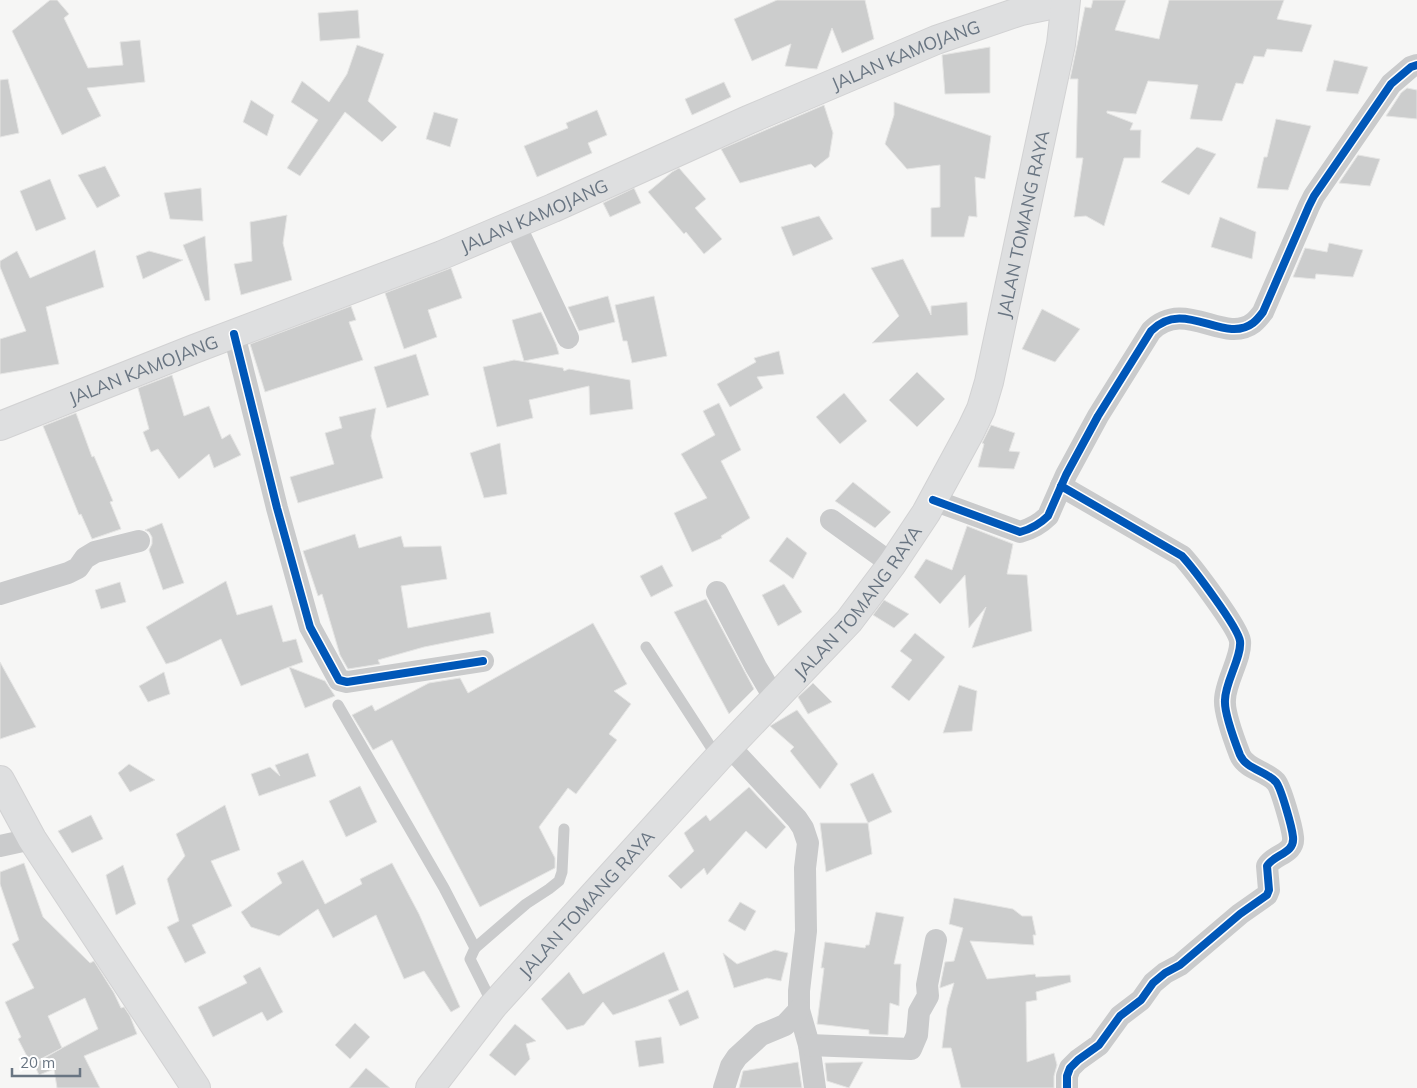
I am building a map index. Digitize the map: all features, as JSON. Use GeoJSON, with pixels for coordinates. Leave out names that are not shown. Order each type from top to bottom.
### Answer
{"type":"FeatureCollection","features":[{"type":"Feature","properties":{"kind":"main road","name":"JALAN KAMOJANG"},"geometry":{"type":"LineString","coordinates":[[0,426],[515,225],[748,120],[936,40],[1022,12],[1065,1]]}},
{"type":"Feature","properties":{"kind":"main road","name":"JALAN TOMANG RAYA"},"geometry":{"type":"LineString","coordinates":[[430,1088],[495,1003],[724,752],[850,621],[916,530],[971,430],[981,409],[989,382],[1061,44],[1065,1]]}},
{"type":"Feature","properties":{"kind":"main road"},"geometry":{"type":"LineString","coordinates":[[0,780],[32,839],[196,1088]]}},
{"type":"Feature","properties":{"kind":"street"},"geometry":{"type":"LineString","coordinates":[[933,500],[1020,532],[1037,525],[1048,516],[1066,475],[1098,416],[1151,331],[1166,320],[1178,317],[1235,329],[1252,324],[1263,312],[1314,196],[1391,84],[1411,67],[1417,65]]}},
{"type":"Feature","properties":{"kind":"street"},"geometry":{"type":"LineString","coordinates":[[515,225],[568,338]]}},
{"type":"Feature","properties":{"kind":"street"},"geometry":{"type":"LineString","coordinates":[[234,334],[277,508],[310,627],[339,680],[347,682],[483,661]]}},
{"type":"Feature","properties":{"kind":"street"},"geometry":{"type":"LineString","coordinates":[[1062,486],[1182,556],[1233,626],[1240,641],[1240,649],[1225,693],[1226,708],[1243,761],[1272,779],[1278,786],[1293,842],[1290,849],[1268,863],[1266,868],[1269,890],[1267,895],[1240,914],[1180,965],[1165,973],[1153,983],[1141,1000],[1120,1016],[1099,1045],[1070,1068],[1067,1076],[1067,1088]]}},
{"type":"Feature","properties":{"kind":"street"},"geometry":{"type":"LineString","coordinates":[[831,520],[892,564]]}},
{"type":"Feature","properties":{"kind":"street"},"geometry":{"type":"LineString","coordinates":[[0,594],[78,568],[85,558],[94,552],[139,540]]}},
{"type":"Feature","properties":{"kind":"street"},"geometry":{"type":"LineString","coordinates":[[717,592],[775,699]]}},
{"type":"Feature","properties":{"kind":"street"},"geometry":{"type":"LineString","coordinates":[[724,752],[797,819],[803,828],[808,843],[805,868],[806,930],[799,991],[800,1010],[810,1045],[815,1088]]}},
{"type":"Feature","properties":{"kind":"street"},"geometry":{"type":"LineString","coordinates":[[0,846],[32,839]]}},
{"type":"Feature","properties":{"kind":"street"},"geometry":{"type":"LineString","coordinates":[[810,1045],[911,1049],[917,1036],[919,1012],[928,996],[927,984],[936,940]]}},
{"type":"Feature","properties":{"kind":"street"},"geometry":{"type":"LineString","coordinates":[[724,1088],[731,1066],[737,1058],[761,1035],[785,1025],[800,1010]]}},
{"type":"Feature","properties":{"kind":"lane"},"geometry":{"type":"LineString","coordinates":[[646,647],[724,752]]}},
{"type":"Feature","properties":{"kind":"lane"},"geometry":{"type":"LineString","coordinates":[[338,705],[444,888],[474,950],[495,1003]]}},
{"type":"Feature","properties":{"kind":"lane"},"geometry":{"type":"LineString","coordinates":[[474,950],[526,904],[559,881],[562,872],[564,829]]}},
{"type":"Feature","properties":{"kind":"building"},"geometry":{"type":"Polygon","coordinates":[[[50,0],[57,0],[69,14],[64,18],[88,68],[123,65],[120,42],[140,40],[145,82],[87,88],[101,116],[62,135],[12,31],[50,0]]]}},
{"type":"Feature","properties":{"kind":"building"},"geometry":{"type":"Polygon","coordinates":[[[777,0],[865,0],[874,39],[842,53],[832,28],[817,69],[785,66],[791,44],[752,61],[734,19],[777,0]]]}},
{"type":"Feature","properties":{"kind":"building"},"geometry":{"type":"Polygon","coordinates":[[[1093,0],[1126,0],[1115,30],[1159,39],[1169,0],[1284,0],[1277,19],[1312,25],[1302,52],[1267,49],[1264,57],[1254,56],[1243,84],[1236,83],[1222,121],[1190,119],[1198,85],[1148,81],[1136,114],[1107,111],[1107,113],[1133,123],[1130,130],[1141,130],[1140,158],[1124,158],[1104,226],[1086,216],[1074,217],[1083,158],[1076,158],[1078,79],[1070,79],[1085,7],[1091,8],[1093,0]]]}},
{"type":"Feature","properties":{"kind":"building"},"geometry":{"type":"Polygon","coordinates":[[[358,10],[360,38],[320,41],[318,13],[358,10]]]}},
{"type":"Feature","properties":{"kind":"building"},"geometry":{"type":"Polygon","coordinates":[[[357,45],[384,54],[368,101],[397,127],[382,142],[345,112],[300,176],[287,168],[318,120],[291,102],[302,81],[329,102],[347,74],[357,45]]]}},
{"type":"Feature","properties":{"kind":"building"},"geometry":{"type":"Polygon","coordinates":[[[990,47],[990,93],[945,94],[942,55],[990,47]]]}},
{"type":"Feature","properties":{"kind":"building"},"geometry":{"type":"Polygon","coordinates":[[[1334,60],[1368,67],[1358,94],[1326,91],[1334,60]]]}},
{"type":"Feature","properties":{"kind":"building"},"geometry":{"type":"Polygon","coordinates":[[[8,79],[19,133],[0,137],[0,80],[8,79]]]}},
{"type":"Feature","properties":{"kind":"building"},"geometry":{"type":"Polygon","coordinates":[[[724,82],[731,97],[692,115],[685,99],[724,82]]]}},
{"type":"Feature","properties":{"kind":"building"},"geometry":{"type":"Polygon","coordinates":[[[1407,88],[1417,90],[1417,119],[1386,116],[1401,93],[1407,88]]]}},
{"type":"Feature","properties":{"kind":"building"},"geometry":{"type":"Polygon","coordinates":[[[251,100],[274,115],[267,136],[243,122],[251,100]]]}},
{"type":"Feature","properties":{"kind":"building"},"geometry":{"type":"Polygon","coordinates":[[[894,102],[991,136],[985,179],[975,177],[977,217],[969,216],[964,237],[931,237],[931,208],[940,207],[940,165],[907,169],[885,144],[894,115],[894,102]]]}},
{"type":"Feature","properties":{"kind":"building"},"geometry":{"type":"Polygon","coordinates":[[[824,105],[833,133],[829,157],[815,168],[811,164],[740,183],[721,149],[824,105]]]}},
{"type":"Feature","properties":{"kind":"building"},"geometry":{"type":"Polygon","coordinates":[[[597,110],[607,135],[588,143],[592,153],[537,177],[524,146],[568,128],[566,123],[597,110]]]}},
{"type":"Feature","properties":{"kind":"building"},"geometry":{"type":"Polygon","coordinates":[[[434,112],[458,119],[450,147],[426,139],[434,112]]]}},
{"type":"Feature","properties":{"kind":"building"},"geometry":{"type":"Polygon","coordinates":[[[1276,119],[1311,126],[1288,190],[1257,188],[1276,119]]]}},
{"type":"Feature","properties":{"kind":"building"},"geometry":{"type":"Polygon","coordinates":[[[1197,147],[1216,154],[1189,195],[1161,182],[1197,147]]]}},
{"type":"Feature","properties":{"kind":"building"},"geometry":{"type":"Polygon","coordinates":[[[1358,155],[1380,159],[1370,186],[1339,183],[1358,155]]]}},
{"type":"Feature","properties":{"kind":"building"},"geometry":{"type":"Polygon","coordinates":[[[105,166],[120,196],[97,208],[78,175],[105,166]]]}},
{"type":"Feature","properties":{"kind":"building"},"geometry":{"type":"Polygon","coordinates":[[[679,168],[706,199],[695,208],[722,239],[704,254],[648,192],[679,168]]]}},
{"type":"Feature","properties":{"kind":"building"},"geometry":{"type":"Polygon","coordinates":[[[50,179],[66,219],[36,231],[20,191],[50,179]]]}},
{"type":"Feature","properties":{"kind":"building"},"geometry":{"type":"Polygon","coordinates":[[[201,188],[203,221],[170,219],[164,193],[201,188]]]}},
{"type":"Feature","properties":{"kind":"building"},"geometry":{"type":"Polygon","coordinates":[[[634,188],[641,203],[610,217],[603,203],[634,188]]]}},
{"type":"Feature","properties":{"kind":"building"},"geometry":{"type":"Polygon","coordinates":[[[287,215],[283,243],[292,280],[241,295],[234,264],[252,261],[250,222],[287,215]]]}},
{"type":"Feature","properties":{"kind":"building"},"geometry":{"type":"Polygon","coordinates":[[[819,216],[833,239],[793,256],[781,227],[819,216]]]}},
{"type":"Feature","properties":{"kind":"building"},"geometry":{"type":"Polygon","coordinates":[[[1220,217],[1256,232],[1252,259],[1211,247],[1220,217]]]}},
{"type":"Feature","properties":{"kind":"building"},"geometry":{"type":"Polygon","coordinates":[[[205,236],[210,300],[205,301],[183,245],[205,236]]]}},
{"type":"Feature","properties":{"kind":"building"},"geometry":{"type":"Polygon","coordinates":[[[1329,243],[1363,250],[1353,277],[1316,274],[1315,279],[1293,277],[1305,248],[1327,252],[1329,243]]]}},
{"type":"Feature","properties":{"kind":"building"},"geometry":{"type":"Polygon","coordinates":[[[95,250],[104,287],[46,307],[59,364],[0,374],[0,339],[26,331],[0,267],[0,261],[17,251],[30,278],[95,250]]]}},
{"type":"Feature","properties":{"kind":"building"},"geometry":{"type":"Polygon","coordinates":[[[149,251],[183,260],[143,279],[136,256],[149,251]]]}},
{"type":"Feature","properties":{"kind":"building"},"geometry":{"type":"Polygon","coordinates":[[[903,259],[931,315],[931,306],[967,302],[968,335],[872,343],[899,316],[871,268],[903,259]]]}},
{"type":"Feature","properties":{"kind":"building"},"geometry":{"type":"Polygon","coordinates":[[[451,268],[462,298],[428,310],[437,337],[404,349],[385,293],[451,268]]]}},
{"type":"Feature","properties":{"kind":"building"},"geometry":{"type":"Polygon","coordinates":[[[608,296],[615,322],[579,331],[568,307],[608,296]]]}},
{"type":"Feature","properties":{"kind":"building"},"geometry":{"type":"Polygon","coordinates":[[[654,296],[667,356],[632,363],[627,341],[623,341],[615,305],[654,296]]]}},
{"type":"Feature","properties":{"kind":"building"},"geometry":{"type":"Polygon","coordinates":[[[351,306],[356,320],[349,322],[363,360],[265,392],[250,344],[351,306]]]}},
{"type":"Feature","properties":{"kind":"building"},"geometry":{"type":"Polygon","coordinates":[[[1042,309],[1080,329],[1055,362],[1022,349],[1042,309]]]}},
{"type":"Feature","properties":{"kind":"building"},"geometry":{"type":"Polygon","coordinates":[[[541,312],[559,354],[524,361],[512,320],[541,312]]]}},
{"type":"Feature","properties":{"kind":"building"},"geometry":{"type":"Polygon","coordinates":[[[779,351],[784,374],[757,377],[763,388],[730,407],[717,384],[756,362],[754,358],[779,351]]]}},
{"type":"Feature","properties":{"kind":"building"},"geometry":{"type":"Polygon","coordinates":[[[416,354],[429,395],[387,408],[374,367],[416,354]]]}},
{"type":"Feature","properties":{"kind":"building"},"geometry":{"type":"Polygon","coordinates":[[[514,360],[563,368],[564,371],[569,369],[630,380],[633,409],[590,415],[589,386],[529,400],[533,418],[497,427],[483,367],[514,360]]]}},
{"type":"Feature","properties":{"kind":"building"},"geometry":{"type":"Polygon","coordinates":[[[917,372],[945,399],[917,427],[889,400],[917,372]]]}},
{"type":"Feature","properties":{"kind":"building"},"geometry":{"type":"Polygon","coordinates":[[[172,375],[184,416],[209,406],[222,439],[230,434],[241,455],[214,468],[209,454],[179,479],[158,449],[151,452],[143,432],[149,429],[138,388],[172,375]]]}},
{"type":"Feature","properties":{"kind":"building"},"geometry":{"type":"Polygon","coordinates":[[[844,393],[867,421],[840,444],[816,417],[844,393]]]}},
{"type":"Feature","properties":{"kind":"building"},"geometry":{"type":"Polygon","coordinates":[[[719,403],[741,450],[721,461],[750,518],[721,536],[722,538],[692,552],[674,513],[707,498],[681,454],[715,435],[703,411],[719,403]]]}},
{"type":"Feature","properties":{"kind":"building"},"geometry":{"type":"Polygon","coordinates":[[[376,408],[371,436],[383,478],[298,503],[290,477],[334,464],[325,433],[342,428],[339,417],[376,408]]]}},
{"type":"Feature","properties":{"kind":"building"},"geometry":{"type":"Polygon","coordinates":[[[76,413],[92,457],[94,456],[113,501],[110,502],[121,529],[92,539],[81,514],[79,515],[43,426],[76,413]]]}},
{"type":"Feature","properties":{"kind":"building"},"geometry":{"type":"Polygon","coordinates":[[[991,425],[1015,433],[1009,451],[1020,452],[1014,469],[978,467],[984,444],[982,443],[991,425]]]}},
{"type":"Feature","properties":{"kind":"building"},"geometry":{"type":"Polygon","coordinates":[[[500,443],[507,494],[484,498],[470,453],[500,443]]]}},
{"type":"Feature","properties":{"kind":"building"},"geometry":{"type":"Polygon","coordinates":[[[853,482],[891,512],[875,528],[835,501],[853,482]]]}},
{"type":"Feature","properties":{"kind":"building"},"geometry":{"type":"Polygon","coordinates":[[[162,523],[184,583],[163,590],[149,550],[152,544],[152,537],[145,530],[162,523]]]}},
{"type":"Feature","properties":{"kind":"building"},"geometry":{"type":"Polygon","coordinates":[[[967,526],[1013,544],[1007,574],[1027,575],[1032,631],[972,648],[986,607],[969,628],[965,575],[940,604],[914,577],[926,559],[952,570],[967,526]]]}},
{"type":"Feature","properties":{"kind":"building"},"geometry":{"type":"Polygon","coordinates":[[[355,534],[359,548],[401,536],[404,547],[441,546],[447,579],[401,586],[408,628],[490,612],[494,633],[424,647],[378,660],[380,664],[348,669],[340,655],[322,594],[318,596],[303,551],[355,534]]]}},
{"type":"Feature","properties":{"kind":"building"},"geometry":{"type":"Polygon","coordinates":[[[787,537],[807,553],[793,579],[769,561],[787,537]]]}},
{"type":"Feature","properties":{"kind":"building"},"geometry":{"type":"Polygon","coordinates":[[[662,565],[673,586],[651,597],[640,576],[662,565]]]}},
{"type":"Feature","properties":{"kind":"building"},"geometry":{"type":"Polygon","coordinates":[[[226,581],[237,615],[272,605],[283,642],[296,639],[303,662],[241,686],[221,639],[166,664],[146,627],[226,581]]]}},
{"type":"Feature","properties":{"kind":"building"},"geometry":{"type":"Polygon","coordinates":[[[120,582],[126,602],[101,609],[95,590],[120,582]]]}},
{"type":"Feature","properties":{"kind":"building"},"geometry":{"type":"Polygon","coordinates":[[[784,584],[802,612],[778,626],[762,595],[784,584]]]}},
{"type":"Feature","properties":{"kind":"building"},"geometry":{"type":"Polygon","coordinates":[[[706,599],[754,689],[729,714],[674,612],[706,599]]]}},
{"type":"Feature","properties":{"kind":"building"},"geometry":{"type":"Polygon","coordinates":[[[884,600],[909,614],[894,628],[873,615],[884,600]]]}},
{"type":"Feature","properties":{"kind":"building"},"geometry":{"type":"Polygon","coordinates":[[[593,623],[627,684],[614,691],[631,704],[609,734],[617,740],[576,794],[568,788],[539,827],[555,858],[555,868],[480,907],[392,740],[373,750],[352,715],[372,705],[375,711],[429,683],[460,678],[468,693],[593,623]]]}},
{"type":"Feature","properties":{"kind":"building"},"geometry":{"type":"Polygon","coordinates":[[[915,633],[945,657],[909,701],[891,687],[912,660],[900,651],[915,633]]]}},
{"type":"Feature","properties":{"kind":"building"},"geometry":{"type":"Polygon","coordinates":[[[0,662],[36,727],[0,739],[0,662]]]}},
{"type":"Feature","properties":{"kind":"building"},"geometry":{"type":"Polygon","coordinates":[[[289,667],[325,681],[335,696],[305,708],[289,667]]]}},
{"type":"Feature","properties":{"kind":"building"},"geometry":{"type":"Polygon","coordinates":[[[164,672],[170,694],[148,702],[139,686],[164,672]]]}},
{"type":"Feature","properties":{"kind":"building"},"geometry":{"type":"Polygon","coordinates":[[[813,683],[832,702],[808,714],[798,697],[813,683]]]}},
{"type":"Feature","properties":{"kind":"building"},"geometry":{"type":"Polygon","coordinates":[[[959,685],[977,691],[972,731],[943,733],[959,685]]]}},
{"type":"Feature","properties":{"kind":"building"},"geometry":{"type":"Polygon","coordinates":[[[797,710],[838,764],[820,789],[790,751],[794,747],[770,726],[797,710]]]}},
{"type":"Feature","properties":{"kind":"building"},"geometry":{"type":"Polygon","coordinates":[[[308,753],[316,776],[259,796],[251,774],[270,767],[280,776],[275,765],[308,753]]]}},
{"type":"Feature","properties":{"kind":"building"},"geometry":{"type":"Polygon","coordinates":[[[129,764],[155,780],[130,792],[118,773],[129,764]]]}},
{"type":"Feature","properties":{"kind":"building"},"geometry":{"type":"Polygon","coordinates":[[[873,773],[892,812],[868,823],[850,784],[873,773]]]}},
{"type":"Feature","properties":{"kind":"building"},"geometry":{"type":"Polygon","coordinates":[[[360,786],[377,822],[346,837],[329,801],[360,786]]]}},
{"type":"Feature","properties":{"kind":"building"},"geometry":{"type":"Polygon","coordinates":[[[749,787],[786,827],[766,849],[746,831],[707,875],[704,868],[681,889],[668,876],[694,851],[684,833],[706,815],[710,821],[749,787]]]}},
{"type":"Feature","properties":{"kind":"building"},"geometry":{"type":"Polygon","coordinates":[[[225,805],[240,850],[211,861],[232,906],[192,925],[206,953],[185,963],[167,927],[179,921],[167,879],[185,856],[176,834],[225,805]]]}},
{"type":"Feature","properties":{"kind":"building"},"geometry":{"type":"Polygon","coordinates":[[[91,815],[103,839],[72,853],[58,831],[91,815]]]}},
{"type":"Feature","properties":{"kind":"building"},"geometry":{"type":"Polygon","coordinates":[[[820,823],[868,823],[872,854],[826,872],[820,823]]]}},
{"type":"Feature","properties":{"kind":"building"},"geometry":{"type":"Polygon","coordinates":[[[303,860],[325,904],[362,884],[360,879],[392,863],[419,914],[460,1007],[451,1012],[424,971],[404,979],[376,915],[333,938],[318,909],[279,936],[251,927],[241,912],[282,883],[277,873],[303,860]]]}},
{"type":"Feature","properties":{"kind":"building"},"geometry":{"type":"Polygon","coordinates":[[[24,863],[43,917],[90,963],[94,961],[121,1008],[124,1007],[130,1016],[137,1034],[84,1056],[100,1088],[57,1088],[54,1069],[39,1075],[34,1064],[62,1048],[31,1064],[18,1039],[21,1037],[5,1002],[34,988],[12,944],[19,940],[0,884],[0,872],[24,863]],[[85,998],[48,1016],[62,1048],[98,1029],[85,998]]]}},
{"type":"Feature","properties":{"kind":"building"},"geometry":{"type":"Polygon","coordinates":[[[123,865],[136,904],[116,915],[106,875],[123,865]]]}},
{"type":"Feature","properties":{"kind":"building"},"geometry":{"type":"Polygon","coordinates":[[[954,898],[1013,909],[1022,916],[1032,916],[1036,935],[1033,935],[1034,945],[970,941],[987,979],[1035,974],[1036,977],[1070,975],[1071,982],[1036,992],[1037,1000],[1026,1002],[1027,1062],[1054,1053],[1057,1065],[1054,1076],[1054,1088],[961,1088],[951,1048],[942,1048],[947,1008],[954,983],[940,988],[940,986],[945,962],[954,961],[963,928],[949,924],[954,898]]]}},
{"type":"Feature","properties":{"kind":"building"},"geometry":{"type":"Polygon","coordinates":[[[740,902],[756,911],[745,931],[728,921],[740,902]]]}},
{"type":"Feature","properties":{"kind":"building"},"geometry":{"type":"Polygon","coordinates":[[[876,912],[904,917],[894,964],[901,964],[899,1006],[890,1003],[888,1035],[869,1034],[869,1030],[817,1024],[824,968],[821,968],[825,942],[865,948],[866,945],[869,945],[876,912]]]}},
{"type":"Feature","properties":{"kind":"building"},"geometry":{"type":"Polygon","coordinates":[[[775,950],[788,953],[781,981],[767,978],[734,988],[723,953],[737,964],[775,950]]]}},
{"type":"Feature","properties":{"kind":"building"},"geometry":{"type":"Polygon","coordinates":[[[664,952],[679,990],[636,1007],[613,1015],[603,1002],[584,1025],[567,1030],[541,999],[569,972],[583,994],[664,952]]]}},
{"type":"Feature","properties":{"kind":"building"},"geometry":{"type":"Polygon","coordinates":[[[260,967],[283,1012],[267,1021],[262,1012],[213,1037],[198,1007],[247,983],[243,976],[260,967]]]}},
{"type":"Feature","properties":{"kind":"building"},"geometry":{"type":"Polygon","coordinates":[[[688,990],[699,1018],[680,1026],[668,1000],[688,990]]]}},
{"type":"Feature","properties":{"kind":"building"},"geometry":{"type":"Polygon","coordinates":[[[355,1023],[370,1037],[350,1059],[335,1045],[355,1023]]]}},
{"type":"Feature","properties":{"kind":"building"},"geometry":{"type":"Polygon","coordinates":[[[515,1024],[536,1041],[526,1044],[530,1059],[515,1076],[489,1055],[515,1024]]]}},
{"type":"Feature","properties":{"kind":"building"},"geometry":{"type":"Polygon","coordinates":[[[661,1037],[664,1063],[639,1067],[635,1041],[661,1037]]]}},
{"type":"Feature","properties":{"kind":"building"},"geometry":{"type":"Polygon","coordinates":[[[798,1062],[802,1088],[739,1088],[743,1071],[798,1062]]]}},
{"type":"Feature","properties":{"kind":"building"},"geometry":{"type":"Polygon","coordinates":[[[863,1062],[849,1088],[827,1081],[825,1063],[863,1062]]]}},
{"type":"Feature","properties":{"kind":"building"},"geometry":{"type":"Polygon","coordinates":[[[366,1068],[390,1088],[349,1088],[366,1068]]]}},
{"type":"Feature","properties":{"kind":"cycle path"},"geometry":{"type":"LineString","coordinates":[[933,500],[1020,532],[1035,526],[1045,519],[1098,416],[1151,331],[1164,322],[1177,318],[1190,319],[1229,329],[1242,328],[1253,323],[1260,316],[1314,196],[1391,84],[1411,67],[1417,65]]}},
{"type":"Feature","properties":{"kind":"cycle path"},"geometry":{"type":"LineString","coordinates":[[234,334],[277,508],[310,627],[339,680],[347,682],[483,661]]}},
{"type":"Feature","properties":{"kind":"cycle path"},"geometry":{"type":"LineString","coordinates":[[1061,486],[1182,556],[1224,611],[1240,641],[1225,700],[1230,727],[1243,760],[1276,782],[1286,808],[1293,837],[1291,847],[1267,866],[1269,890],[1267,895],[1240,914],[1180,965],[1165,973],[1153,983],[1141,1000],[1120,1016],[1099,1045],[1070,1068],[1067,1076],[1067,1088]]}}]}
